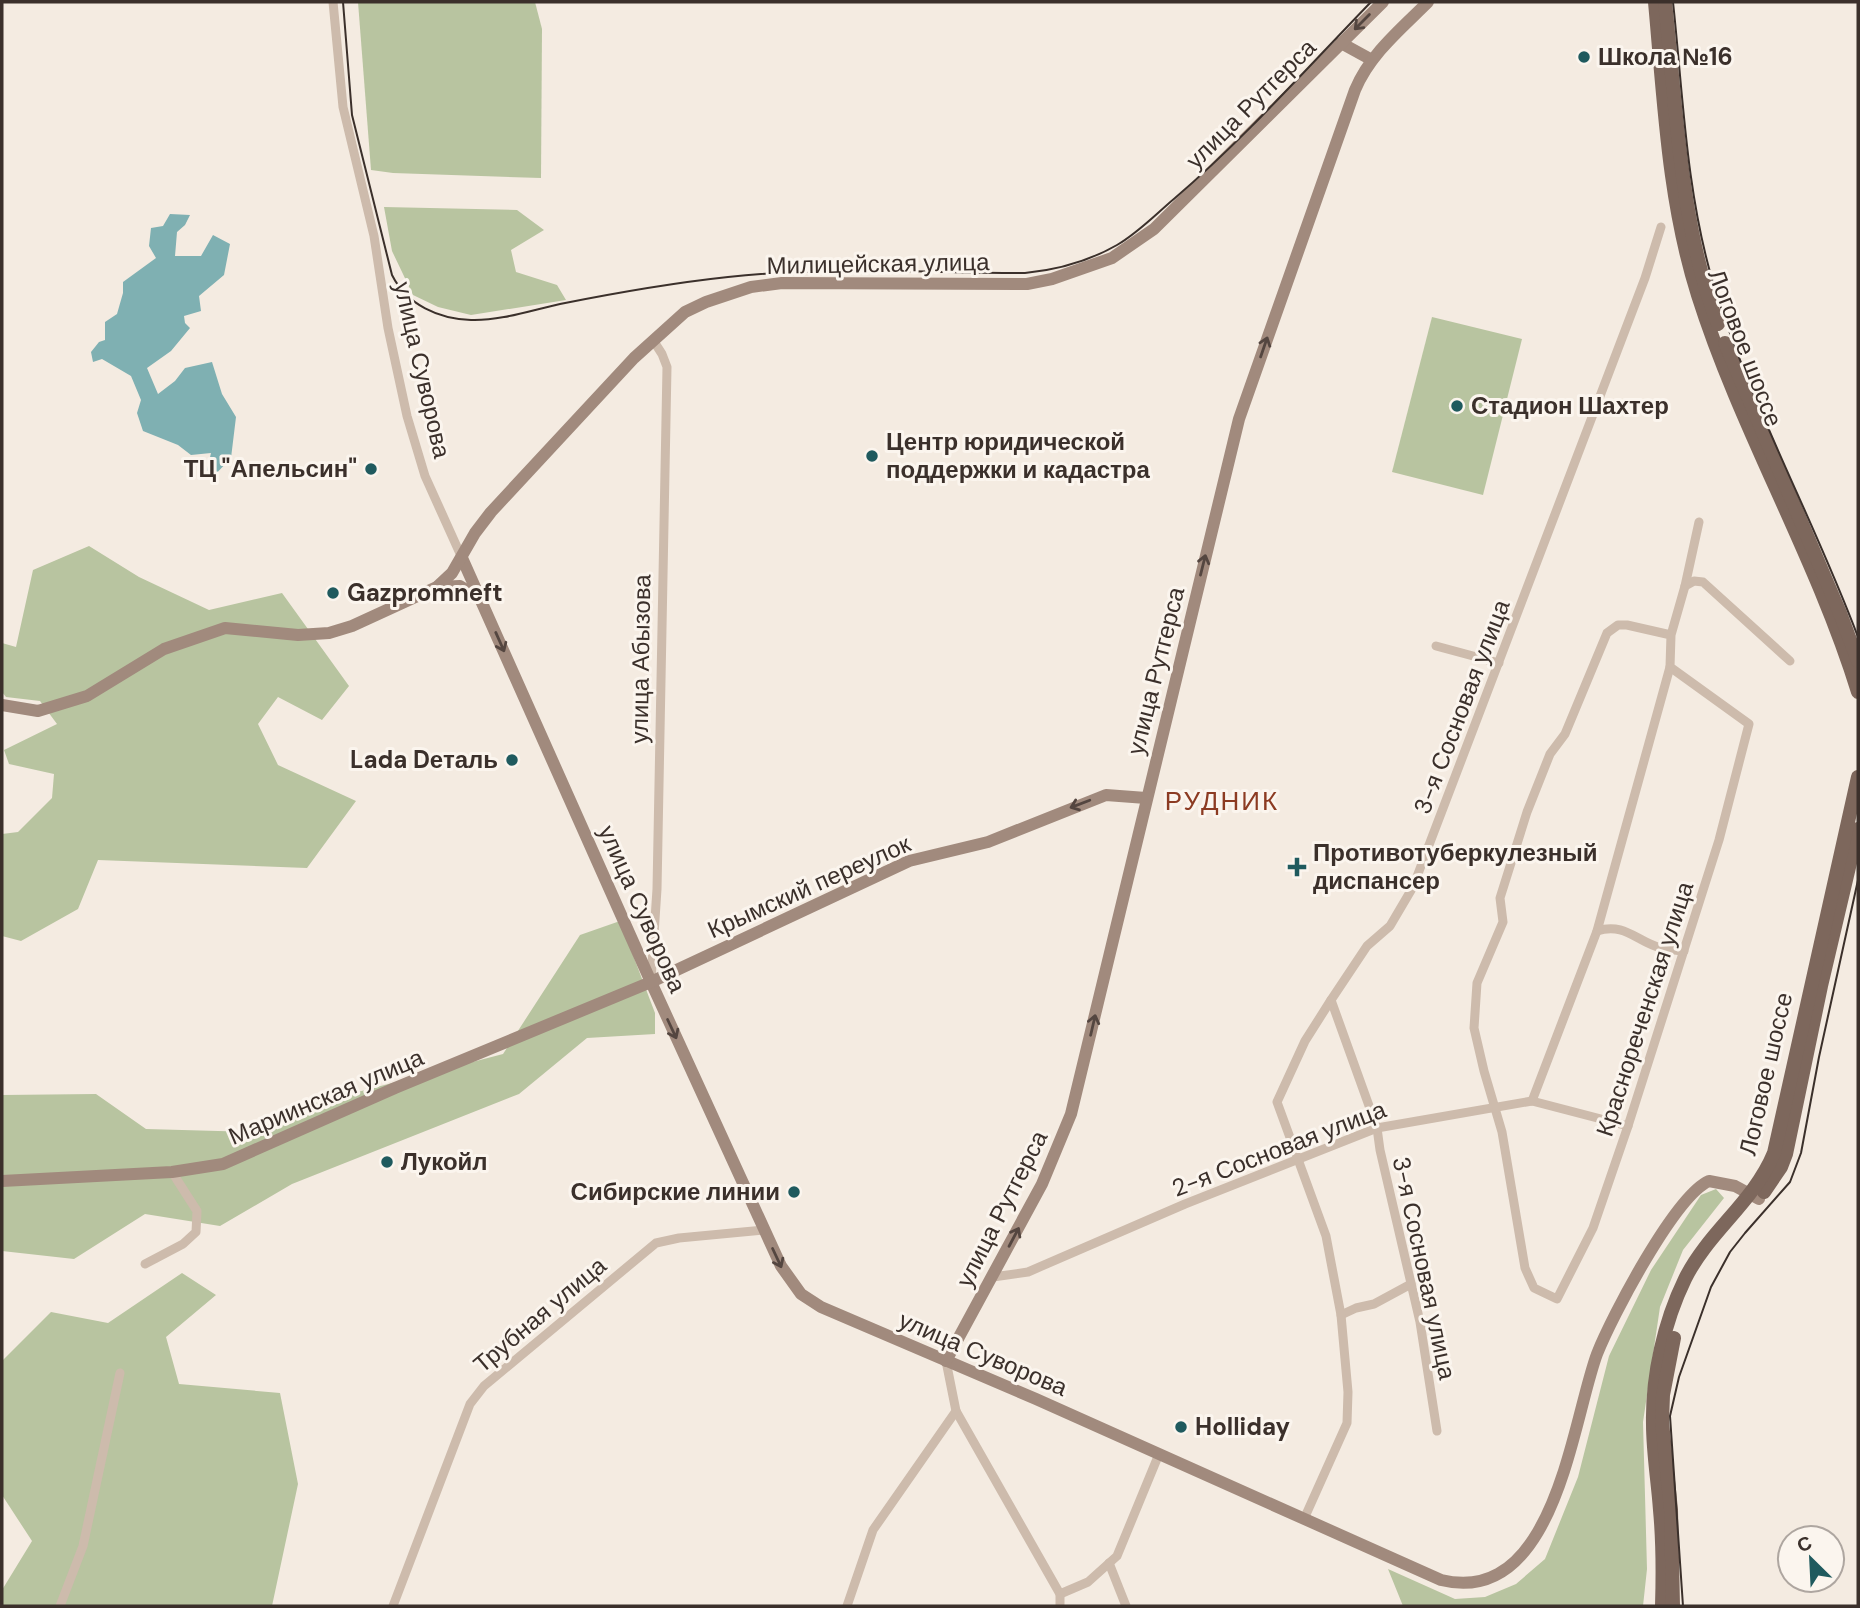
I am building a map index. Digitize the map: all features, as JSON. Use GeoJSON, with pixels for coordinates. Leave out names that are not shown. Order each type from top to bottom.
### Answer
{"type":"FeatureCollection","features":[{"type":"Feature","properties":{"kind":"main road","name":"улица Рутгерса"},"geometry":{"type":"LineString","coordinates":[[1112,258],[1154,229],[1182,203],[1383,2]]}},
{"type":"Feature","properties":{"kind":"main road","name":"улица Рутгерса"},"geometry":{"type":"LineString","coordinates":[[946,1361],[1042,1184],[1071,1114],[1239,419],[1355,90],[1362,73],[1372,60],[1427,2]]}},
{"type":"Feature","properties":{"kind":"main road","name":"Логовое шоссе"},"geometry":{"type":"LineString","coordinates":[[1655,2],[1668,135],[1684,241],[1694,284],[1727,374],[1832,617],[1858,692]]}},
{"type":"Feature","properties":{"kind":"main road","name":"Логовое шоссе"},"geometry":{"type":"LineString","coordinates":[[1665,2],[1687,200],[1701,268],[1716,319],[1736,371],[1858,661]]}},
{"type":"Feature","properties":{"kind":"main road"},"geometry":{"type":"LineString","coordinates":[[1341,43],[1372,60]]}},
{"type":"Feature","properties":{"kind":"main road","name":"Милицейская улица"},"geometry":{"type":"LineString","coordinates":[[437,587],[452,573],[475,533],[492,512],[653,340],[685,312],[751,287],[782,283],[1027,284],[1052,279],[1112,258]]}},
{"type":"Feature","properties":{"kind":"main road","name":"улица Суворова"},"geometry":{"type":"LineString","coordinates":[[462,558],[764,1230],[787,1277],[810,1301],[1454,1585],[1480,1583],[1494,1580],[1510,1570],[1533,1545],[1554,1502],[1572,1454],[1597,1354],[1625,1298],[1658,1241],[1685,1202],[1702,1184],[1709,1181],[1726,1183],[1755,1197]]}},
{"type":"Feature","properties":{"kind":"main road"},"geometry":{"type":"LineString","coordinates":[[2,705],[38,711],[87,696],[164,649],[225,628],[298,635],[329,633],[352,626],[437,587],[460,586],[469,589],[480,599]]}},
{"type":"Feature","properties":{"kind":"main road","name":"Логовое шоссе"},"geometry":{"type":"LineString","coordinates":[[1662,1606],[1661,1512],[1653,1423],[1659,1360],[1673,1307],[1686,1277],[1706,1247],[1755,1197],[1774,1153],[1858,777]]}},
{"type":"Feature","properties":{"kind":"main road","name":"Крымский переулок"},"geometry":{"type":"LineString","coordinates":[[651,982],[909,861],[988,842],[1097,798],[1117,795],[1146,798]]}},
{"type":"Feature","properties":{"kind":"main road","name":"Логовое шоссе"},"geometry":{"type":"LineString","coordinates":[[1673,1606],[1671,1510],[1662,1422],[1663,1395],[1670,1360],[1683,1306],[1695,1279],[1780,1167],[1786,1154],[1821,986],[1858,829]]}},
{"type":"Feature","properties":{"kind":"main road","name":"Мариинская улица"},"geometry":{"type":"LineString","coordinates":[[2,1181],[172,1172],[223,1164],[395,1088],[651,982]]}},
{"type":"Feature","properties":{"kind":"street","name":"улица Суворова"},"geometry":{"type":"LineString","coordinates":[[333,2],[343,107],[374,236],[388,328],[407,416],[425,475],[462,558]]}},
{"type":"Feature","properties":{"kind":"street","name":"3-я Сосновая улица"},"geometry":{"type":"LineString","coordinates":[[1437,1431],[1420,1322],[1377,1128],[1331,1000],[1367,946],[1390,926],[1413,887],[1645,278],[1661,227]]}},
{"type":"Feature","properties":{"kind":"street","name":"улица Абызова"},"geometry":{"type":"LineString","coordinates":[[651,982],[657,889],[667,367],[653,340]]}},
{"type":"Feature","properties":{"kind":"street"},"geometry":{"type":"LineString","coordinates":[[1532,1101],[1597,931],[1670,667],[1671,635],[1699,522]]}},
{"type":"Feature","properties":{"kind":"street"},"geometry":{"type":"LineString","coordinates":[[1685,586],[1703,582],[1790,661]]}},
{"type":"Feature","properties":{"kind":"street"},"geometry":{"type":"LineString","coordinates":[[1494,1107],[1474,1028],[1477,983],[1503,922],[1500,898],[1527,812],[1550,754],[1565,734],[1607,633],[1618,625],[1627,625],[1671,635]]}},
{"type":"Feature","properties":{"kind":"street"},"geometry":{"type":"LineString","coordinates":[[1436,646],[1499,663]]}},
{"type":"Feature","properties":{"kind":"street","name":"Краснореченская улица"},"geometry":{"type":"LineString","coordinates":[[1494,1107],[1502,1132],[1525,1268],[1534,1288],[1556,1299],[1593,1228],[1628,1126],[1719,840],[1749,724],[1670,667]]}},
{"type":"Feature","properties":{"kind":"street"},"geometry":{"type":"LineString","coordinates":[[1597,931],[1609,927],[1634,934],[1660,948],[1684,951]]}},
{"type":"Feature","properties":{"kind":"street"},"geometry":{"type":"LineString","coordinates":[[1304,1519],[1347,1423],[1348,1392],[1341,1315],[1326,1236],[1277,1101],[1305,1041],[1331,1000]]}},
{"type":"Feature","properties":{"kind":"street","name":"2-я Сосновая улица"},"geometry":{"type":"LineString","coordinates":[[993,1277],[1028,1272],[1299,1157],[1377,1128],[1532,1101],[1628,1126]]}},
{"type":"Feature","properties":{"kind":"street"},"geometry":{"type":"LineString","coordinates":[[145,1264],[183,1244],[195,1232],[197,1211],[172,1172]]}},
{"type":"Feature","properties":{"kind":"street","name":"Трубная улица"},"geometry":{"type":"LineString","coordinates":[[393,1606],[470,1404],[484,1387],[656,1244],[679,1238],[764,1230]]}},
{"type":"Feature","properties":{"kind":"street"},"geometry":{"type":"LineString","coordinates":[[1341,1315],[1374,1304],[1411,1284]]}},
{"type":"Feature","properties":{"kind":"street"},"geometry":{"type":"LineString","coordinates":[[946,1361],[956,1411],[1060,1594],[1060,1606]]}},
{"type":"Feature","properties":{"kind":"street"},"geometry":{"type":"LineString","coordinates":[[60,1606],[83,1546],[120,1373]]}},
{"type":"Feature","properties":{"kind":"street"},"geometry":{"type":"LineString","coordinates":[[847,1606],[873,1530],[956,1411]]}},
{"type":"Feature","properties":{"kind":"street"},"geometry":{"type":"LineString","coordinates":[[1060,1594],[1088,1582],[1117,1556],[1159,1454]]}},
{"type":"Feature","properties":{"kind":"street"},"geometry":{"type":"LineString","coordinates":[[1109,1563],[1126,1606]]}},
{"type":"Feature","properties":{"kind":"green space"},"geometry":{"type":"Polygon","coordinates":[[[358,2],[535,2],[542,29],[541,178],[371,170],[358,2]]]}},
{"type":"Feature","properties":{"kind":"green space"},"geometry":{"type":"Polygon","coordinates":[[[384,207],[517,210],[544,230],[511,250],[516,272],[557,285],[566,300],[471,315],[438,307],[413,295],[392,251],[384,207]]]}},
{"type":"Feature","properties":{"kind":"green space","name":"Стадион Шахтер"},"geometry":{"type":"Polygon","coordinates":[[[1432,317],[1522,339],[1483,495],[1392,472],[1432,317]]]}},
{"type":"Feature","properties":{"kind":"green space"},"geometry":{"type":"Polygon","coordinates":[[[89,546],[139,577],[209,610],[282,593],[349,686],[322,720],[278,697],[258,724],[278,765],[356,801],[307,868],[98,860],[78,909],[21,941],[2,936],[2,834],[18,832],[52,798],[54,774],[9,764],[4,750],[57,724],[40,701],[6,697],[2,692],[2,643],[16,647],[33,570],[89,546]]]}},
{"type":"Feature","properties":{"kind":"green space"},"geometry":{"type":"Polygon","coordinates":[[[620,921],[655,1013],[655,1034],[587,1038],[519,1094],[292,1184],[220,1226],[145,1214],[74,1259],[2,1251],[2,1095],[96,1094],[146,1129],[254,1132],[308,1105],[503,1054],[580,935],[620,921]]]}},
{"type":"Feature","properties":{"kind":"green space"},"geometry":{"type":"Polygon","coordinates":[[[1716,1189],[1724,1198],[1683,1250],[1660,1307],[1643,1422],[1647,1569],[1643,1606],[1403,1606],[1388,1569],[1455,1599],[1485,1597],[1516,1584],[1545,1559],[1578,1477],[1609,1356],[1651,1270],[1701,1195],[1716,1189]]]}},
{"type":"Feature","properties":{"kind":"green space"},"geometry":{"type":"Polygon","coordinates":[[[182,1273],[216,1295],[166,1337],[179,1384],[280,1393],[298,1484],[272,1606],[2,1606],[2,1590],[32,1541],[2,1495],[2,1361],[51,1312],[108,1323],[182,1273]]]}},
{"type":"Feature","properties":{"kind":"water"},"geometry":{"type":"Polygon","coordinates":[[[170,214],[190,215],[185,225],[177,232],[175,256],[201,256],[213,235],[230,244],[224,275],[199,296],[201,311],[184,316],[185,323],[190,328],[171,351],[147,368],[158,394],[175,381],[185,368],[212,362],[222,394],[236,417],[231,458],[210,480],[207,470],[211,453],[191,455],[178,445],[143,431],[137,413],[141,400],[131,376],[102,359],[93,362],[91,352],[99,342],[105,340],[105,322],[117,314],[123,282],[156,258],[149,246],[151,228],[163,226],[170,214]]]}},
{"type":"Feature","properties":{"kind":"tram line"},"geometry":{"type":"LineString","coordinates":[[343,2],[352,115],[392,275],[406,295],[425,308],[447,317],[471,320],[505,317],[623,292],[728,277],[839,271],[1025,273],[1049,270],[1084,260],[1106,251],[1132,235],[1201,175],[1371,2]]}},
{"type":"Feature","properties":{"kind":"tram line"},"geometry":{"type":"LineString","coordinates":[[1673,2],[1691,177],[1712,279],[1744,370],[1858,637]]}},
{"type":"Feature","properties":{"kind":"tram line"},"geometry":{"type":"LineString","coordinates":[[1683,1606],[1670,1416],[1679,1377],[1711,1287],[1730,1252],[1790,1182],[1801,1153],[1858,880]]}},
{"type":"Feature","properties":{"kind":"place","name":"Школа №16"},"geometry":{"type":"Point","coordinates":[1584,57]}},
{"type":"Feature","properties":{"kind":"place","name":"Стадион Шахтер"},"geometry":{"type":"Point","coordinates":[1457,406]}},
{"type":"Feature","properties":{"kind":"place","name":"Центр юридической поддержки и кадастра"},"geometry":{"type":"Point","coordinates":[872,456]}},
{"type":"Feature","properties":{"kind":"place","name":"ТЦ \"Апельсин\""},"geometry":{"type":"Point","coordinates":[371,469]}},
{"type":"Feature","properties":{"kind":"place","name":"Gazpromneft"},"geometry":{"type":"Point","coordinates":[333,593]}},
{"type":"Feature","properties":{"kind":"place","name":"Lada Dеталь"},"geometry":{"type":"Point","coordinates":[512,760]}},
{"type":"Feature","properties":{"kind":"place","name":"Противотуберкулезный диспансер"},"geometry":{"type":"Point","coordinates":[1297,867]}},
{"type":"Feature","properties":{"kind":"place","name":"Лукойл"},"geometry":{"type":"Point","coordinates":[387,1162]}},
{"type":"Feature","properties":{"kind":"place","name":"Сибирские линии"},"geometry":{"type":"Point","coordinates":[794,1192]}},
{"type":"Feature","properties":{"kind":"place","name":"Holliday"},"geometry":{"type":"Point","coordinates":[1181,1427]}},
{"type":"Feature","properties":{"kind":"district","name":"РУДНИК"},"geometry":{"type":"Point","coordinates":[1222,801]}}]}
